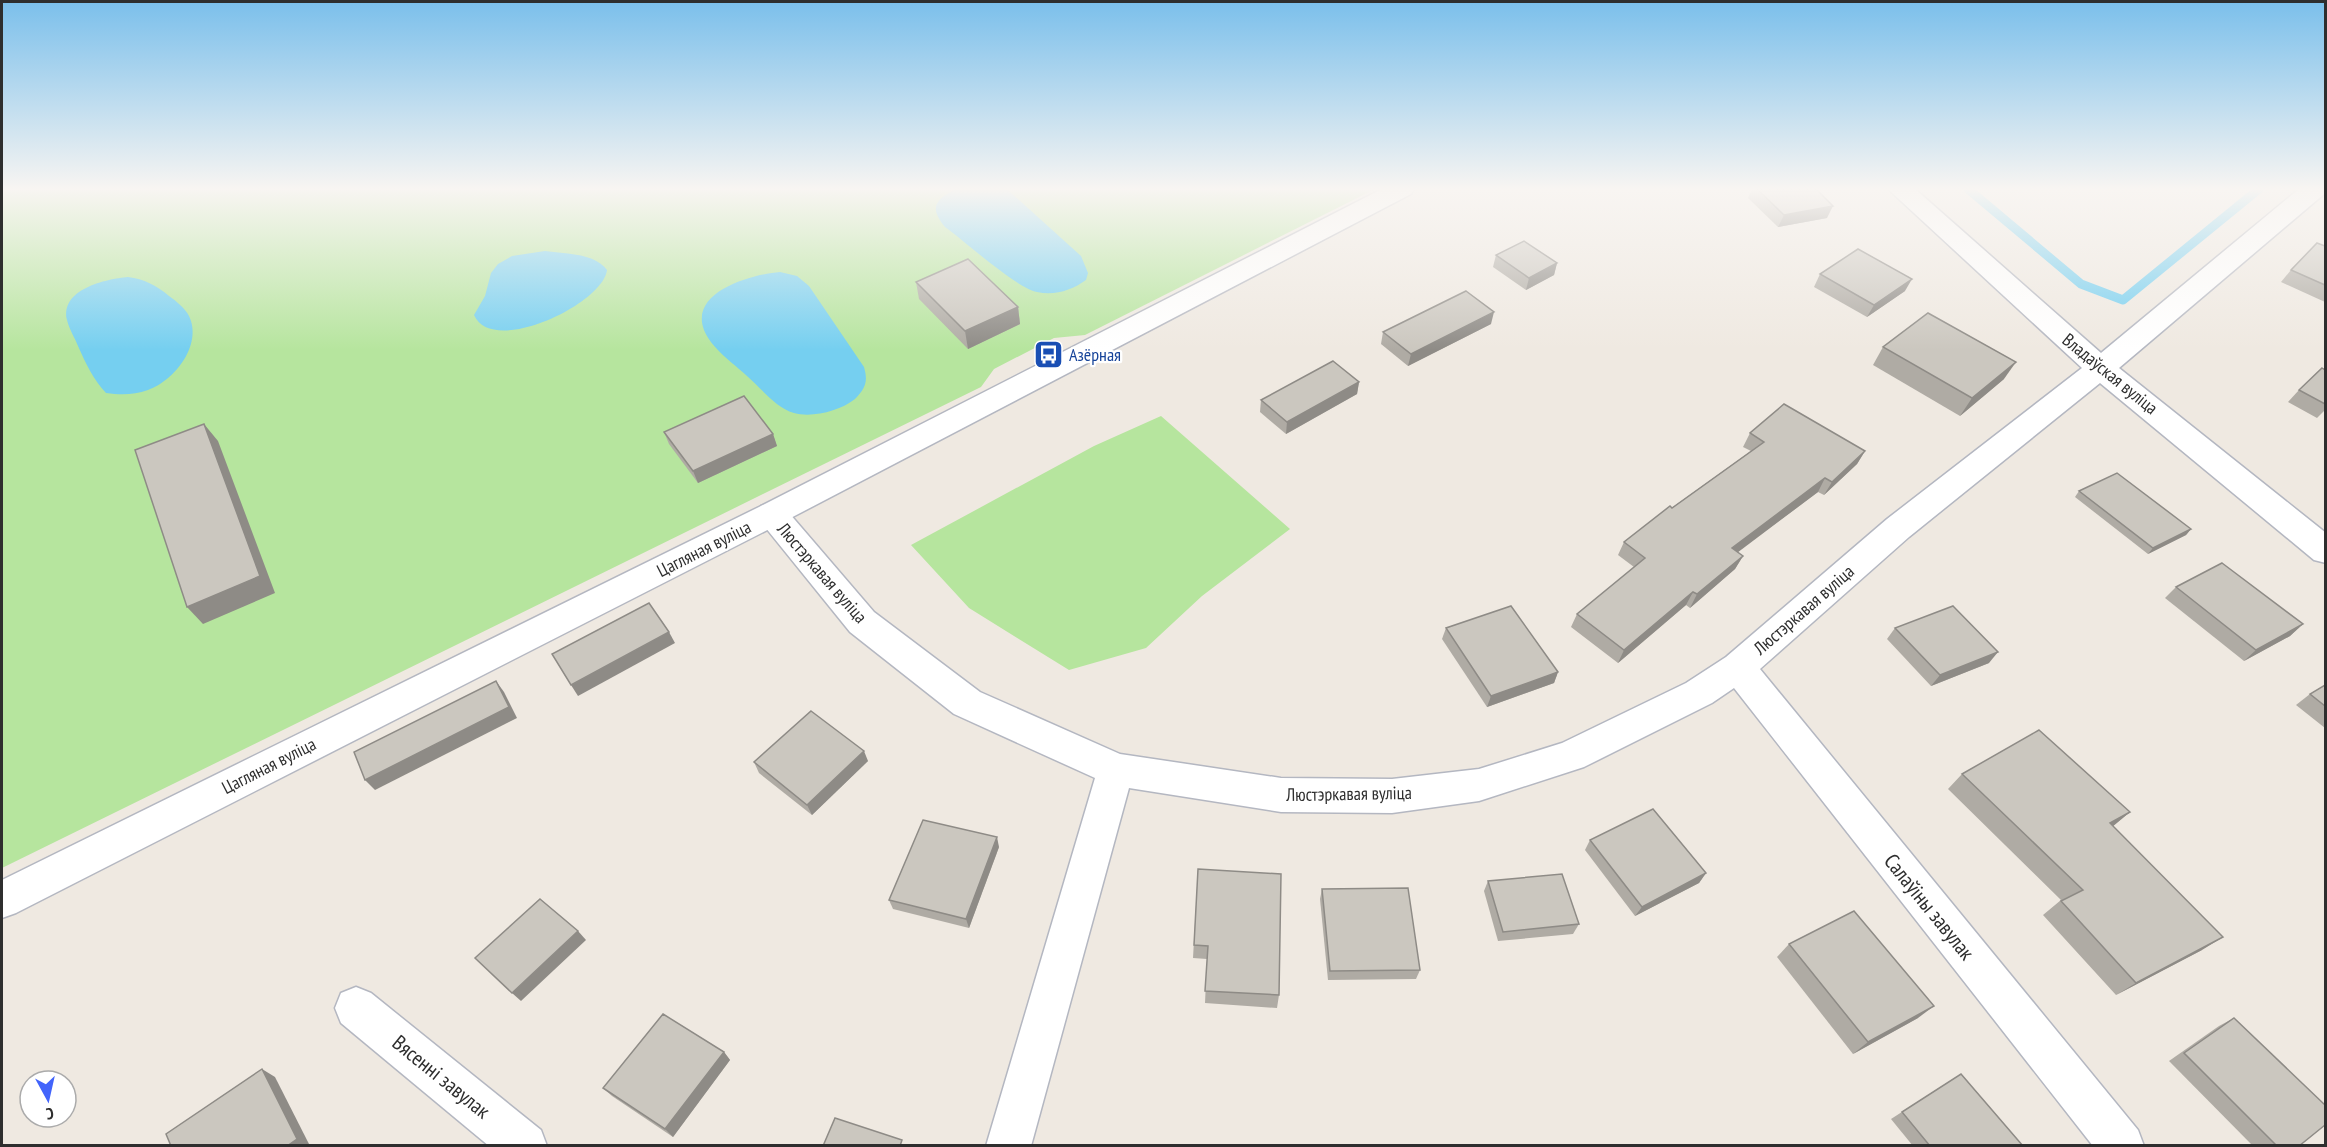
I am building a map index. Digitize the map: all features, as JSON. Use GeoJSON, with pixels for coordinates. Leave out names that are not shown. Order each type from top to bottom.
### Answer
{"type":"FeatureCollection","features":[{"type":"Feature","properties":{"kind":"street","name":"Цагляная вуліца"},"geometry":{"type":"LineString","coordinates":[[2,900],[772,514],[1298,243]]}},
{"type":"Feature","properties":{"kind":"street","name":"Владаўская вуліца"},"geometry":{"type":"LineString","coordinates":[[1959,243],[2072,344],[2325,551]]}},
{"type":"Feature","properties":{"kind":"street","name":"Люстэркавая вуліца"},"geometry":{"type":"LineString","coordinates":[[772,514],[862,622],[967,703],[1116,770],[1281,795],[1392,796],[1479,785],[1571,756],[1699,693],[1738,667],[1898,528],[2101,368],[2251,243]]}},
{"type":"Feature","properties":{"kind":"street","name":"Салаўіны завулак"},"geometry":{"type":"LineString","coordinates":[[1738,667],[2121,1146]]}},
{"type":"Feature","properties":{"kind":"street"},"geometry":{"type":"LineString","coordinates":[[1008,1146],[1116,770]]}},
{"type":"Feature","properties":{"kind":"street","name":"Вясенні завулак"},"geometry":{"type":"LineString","coordinates":[[356,1008],[525,1146]]}},
{"type":"Feature","properties":{"kind":"green space"},"geometry":{"type":"Polygon","coordinates":[[[2,243],[1269,243],[1085,335],[1054,338],[994,369],[981,387],[2,868],[2,243]]]}},
{"type":"Feature","properties":{"kind":"green space"},"geometry":{"type":"Polygon","coordinates":[[[1161,416],[1290,529],[1202,596],[1146,648],[1069,670],[969,608],[911,545],[1094,446],[1161,416]]]}},
{"type":"Feature","properties":{"kind":"water"},"geometry":{"type":"Polygon","coordinates":[[[965,243],[1066,243],[1081,256],[1088,273],[1086,280],[1075,287],[1044,293],[1016,282],[965,243]]]}},
{"type":"Feature","properties":{"kind":"water"},"geometry":{"type":"Polygon","coordinates":[[[545,251],[587,257],[602,264],[607,270],[601,283],[587,297],[546,321],[523,328],[502,330],[485,327],[474,315],[485,296],[491,273],[498,264],[512,256],[545,251]]]}},
{"type":"Feature","properties":{"kind":"water"},"geometry":{"type":"Polygon","coordinates":[[[780,272],[797,276],[809,286],[864,367],[866,380],[864,388],[855,399],[842,407],[809,415],[787,410],[723,355],[707,337],[702,316],[706,305],[715,295],[727,287],[755,276],[780,272]]]}},
{"type":"Feature","properties":{"kind":"water"},"geometry":{"type":"Polygon","coordinates":[[[128,277],[155,286],[180,305],[189,316],[192,339],[184,360],[167,379],[158,385],[133,394],[106,393],[84,359],[68,323],[67,309],[70,300],[77,293],[97,283],[128,277]]]}},
{"type":"Feature","properties":{"kind":"building"},"geometry":{"type":"Polygon","coordinates":[[[1521,243],[1526,243],[1557,263],[1529,278],[1496,255],[1521,243]]]}},
{"type":"Feature","properties":{"kind":"building"},"geometry":{"type":"Polygon","coordinates":[[[2317,243],[2325,246],[2325,285],[2291,270],[2317,243]]]}},
{"type":"Feature","properties":{"kind":"building"},"geometry":{"type":"Polygon","coordinates":[[[1858,249],[1912,279],[1874,305],[1820,274],[1858,249]]]}},
{"type":"Feature","properties":{"kind":"building"},"geometry":{"type":"Polygon","coordinates":[[[968,259],[1018,307],[965,331],[916,282],[968,259]]]}},
{"type":"Feature","properties":{"kind":"building"},"geometry":{"type":"Polygon","coordinates":[[[1466,291],[1494,312],[1411,354],[1383,332],[1466,291]]]}},
{"type":"Feature","properties":{"kind":"building"},"geometry":{"type":"Polygon","coordinates":[[[1928,313],[2016,362],[1972,398],[1883,347],[1928,313]]]}},
{"type":"Feature","properties":{"kind":"building"},"geometry":{"type":"Polygon","coordinates":[[[1333,361],[1359,382],[1287,422],[1261,400],[1333,361]]]}},
{"type":"Feature","properties":{"kind":"building"},"geometry":{"type":"Polygon","coordinates":[[[2322,368],[2325,370],[2325,404],[2299,390],[2322,368]]]}},
{"type":"Feature","properties":{"kind":"building"},"geometry":{"type":"Polygon","coordinates":[[[744,396],[773,434],[693,471],[664,432],[744,396]]]}},
{"type":"Feature","properties":{"kind":"building"},"geometry":{"type":"Polygon","coordinates":[[[1784,404],[1865,451],[1832,482],[1825,478],[1732,548],[1743,556],[1697,594],[1693,592],[1624,650],[1577,614],[1645,558],[1624,542],[1670,506],[1672,508],[1764,442],[1750,433],[1784,404]]]}},
{"type":"Feature","properties":{"kind":"building"},"geometry":{"type":"Polygon","coordinates":[[[204,424],[260,576],[187,607],[135,450],[204,424]]]}},
{"type":"Feature","properties":{"kind":"building"},"geometry":{"type":"Polygon","coordinates":[[[2117,473],[2191,529],[2153,548],[2079,491],[2117,473]]]}},
{"type":"Feature","properties":{"kind":"building"},"geometry":{"type":"Polygon","coordinates":[[[2222,563],[2303,624],[2256,650],[2176,587],[2222,563]]]}},
{"type":"Feature","properties":{"kind":"building"},"geometry":{"type":"Polygon","coordinates":[[[649,603],[669,632],[571,685],[552,654],[649,603]]]}},
{"type":"Feature","properties":{"kind":"building"},"geometry":{"type":"Polygon","coordinates":[[[1511,606],[1558,672],[1491,696],[1446,628],[1511,606]]]}},
{"type":"Feature","properties":{"kind":"building"},"geometry":{"type":"Polygon","coordinates":[[[1953,606],[1998,652],[1940,675],[1895,628],[1953,606]]]}},
{"type":"Feature","properties":{"kind":"building"},"geometry":{"type":"Polygon","coordinates":[[[496,681],[509,707],[365,780],[354,752],[496,681]]]}},
{"type":"Feature","properties":{"kind":"building"},"geometry":{"type":"Polygon","coordinates":[[[2325,685],[2325,706],[2310,694],[2325,685]]]}},
{"type":"Feature","properties":{"kind":"building"},"geometry":{"type":"Polygon","coordinates":[[[811,711],[864,751],[807,805],[754,762],[811,711]]]}},
{"type":"Feature","properties":{"kind":"building"},"geometry":{"type":"Polygon","coordinates":[[[2039,730],[2130,812],[2110,823],[2223,937],[2136,983],[2061,901],[2083,890],[1962,774],[2039,730]]]}},
{"type":"Feature","properties":{"kind":"building"},"geometry":{"type":"Polygon","coordinates":[[[1653,809],[1706,873],[1642,907],[1590,840],[1653,809]]]}},
{"type":"Feature","properties":{"kind":"building"},"geometry":{"type":"Polygon","coordinates":[[[923,820],[997,837],[966,919],[889,900],[923,820]]]}},
{"type":"Feature","properties":{"kind":"building"},"geometry":{"type":"Polygon","coordinates":[[[1198,869],[1281,874],[1279,995],[1205,991],[1208,946],[1194,945],[1198,869]]]}},
{"type":"Feature","properties":{"kind":"building"},"geometry":{"type":"Polygon","coordinates":[[[1562,874],[1579,924],[1503,932],[1488,881],[1562,874]]]}},
{"type":"Feature","properties":{"kind":"building"},"geometry":{"type":"Polygon","coordinates":[[[1408,888],[1420,970],[1330,971],[1322,889],[1408,888]]]}},
{"type":"Feature","properties":{"kind":"building"},"geometry":{"type":"Polygon","coordinates":[[[540,899],[578,931],[512,993],[475,958],[540,899]]]}},
{"type":"Feature","properties":{"kind":"building"},"geometry":{"type":"Polygon","coordinates":[[[1854,911],[1934,1006],[1868,1042],[1789,944],[1854,911]]]}},
{"type":"Feature","properties":{"kind":"building"},"geometry":{"type":"Polygon","coordinates":[[[663,1014],[724,1052],[665,1129],[603,1088],[663,1014]]]}},
{"type":"Feature","properties":{"kind":"building"},"geometry":{"type":"Polygon","coordinates":[[[2234,1018],[2325,1105],[2325,1125],[2299,1146],[2277,1146],[2184,1053],[2234,1018]]]}},
{"type":"Feature","properties":{"kind":"building"},"geometry":{"type":"Polygon","coordinates":[[[262,1069],[297,1139],[287,1146],[171,1146],[166,1134],[262,1069]]]}},
{"type":"Feature","properties":{"kind":"building"},"geometry":{"type":"Polygon","coordinates":[[[1961,1074],[2023,1146],[1930,1146],[1902,1112],[1961,1074]]]}},
{"type":"Feature","properties":{"kind":"building"},"geometry":{"type":"Polygon","coordinates":[[[835,1118],[902,1140],[900,1146],[823,1146],[835,1118]]]}},
{"type":"Feature","properties":{"kind":"waterway"},"geometry":{"type":"LineString","coordinates":[[2032,243],[2081,284],[2123,300],[2193,243]]}},
{"type":"Feature","properties":{"kind":"place","name":"Азёрная"},"geometry":{"type":"Point","coordinates":[1048,355]}}]}
